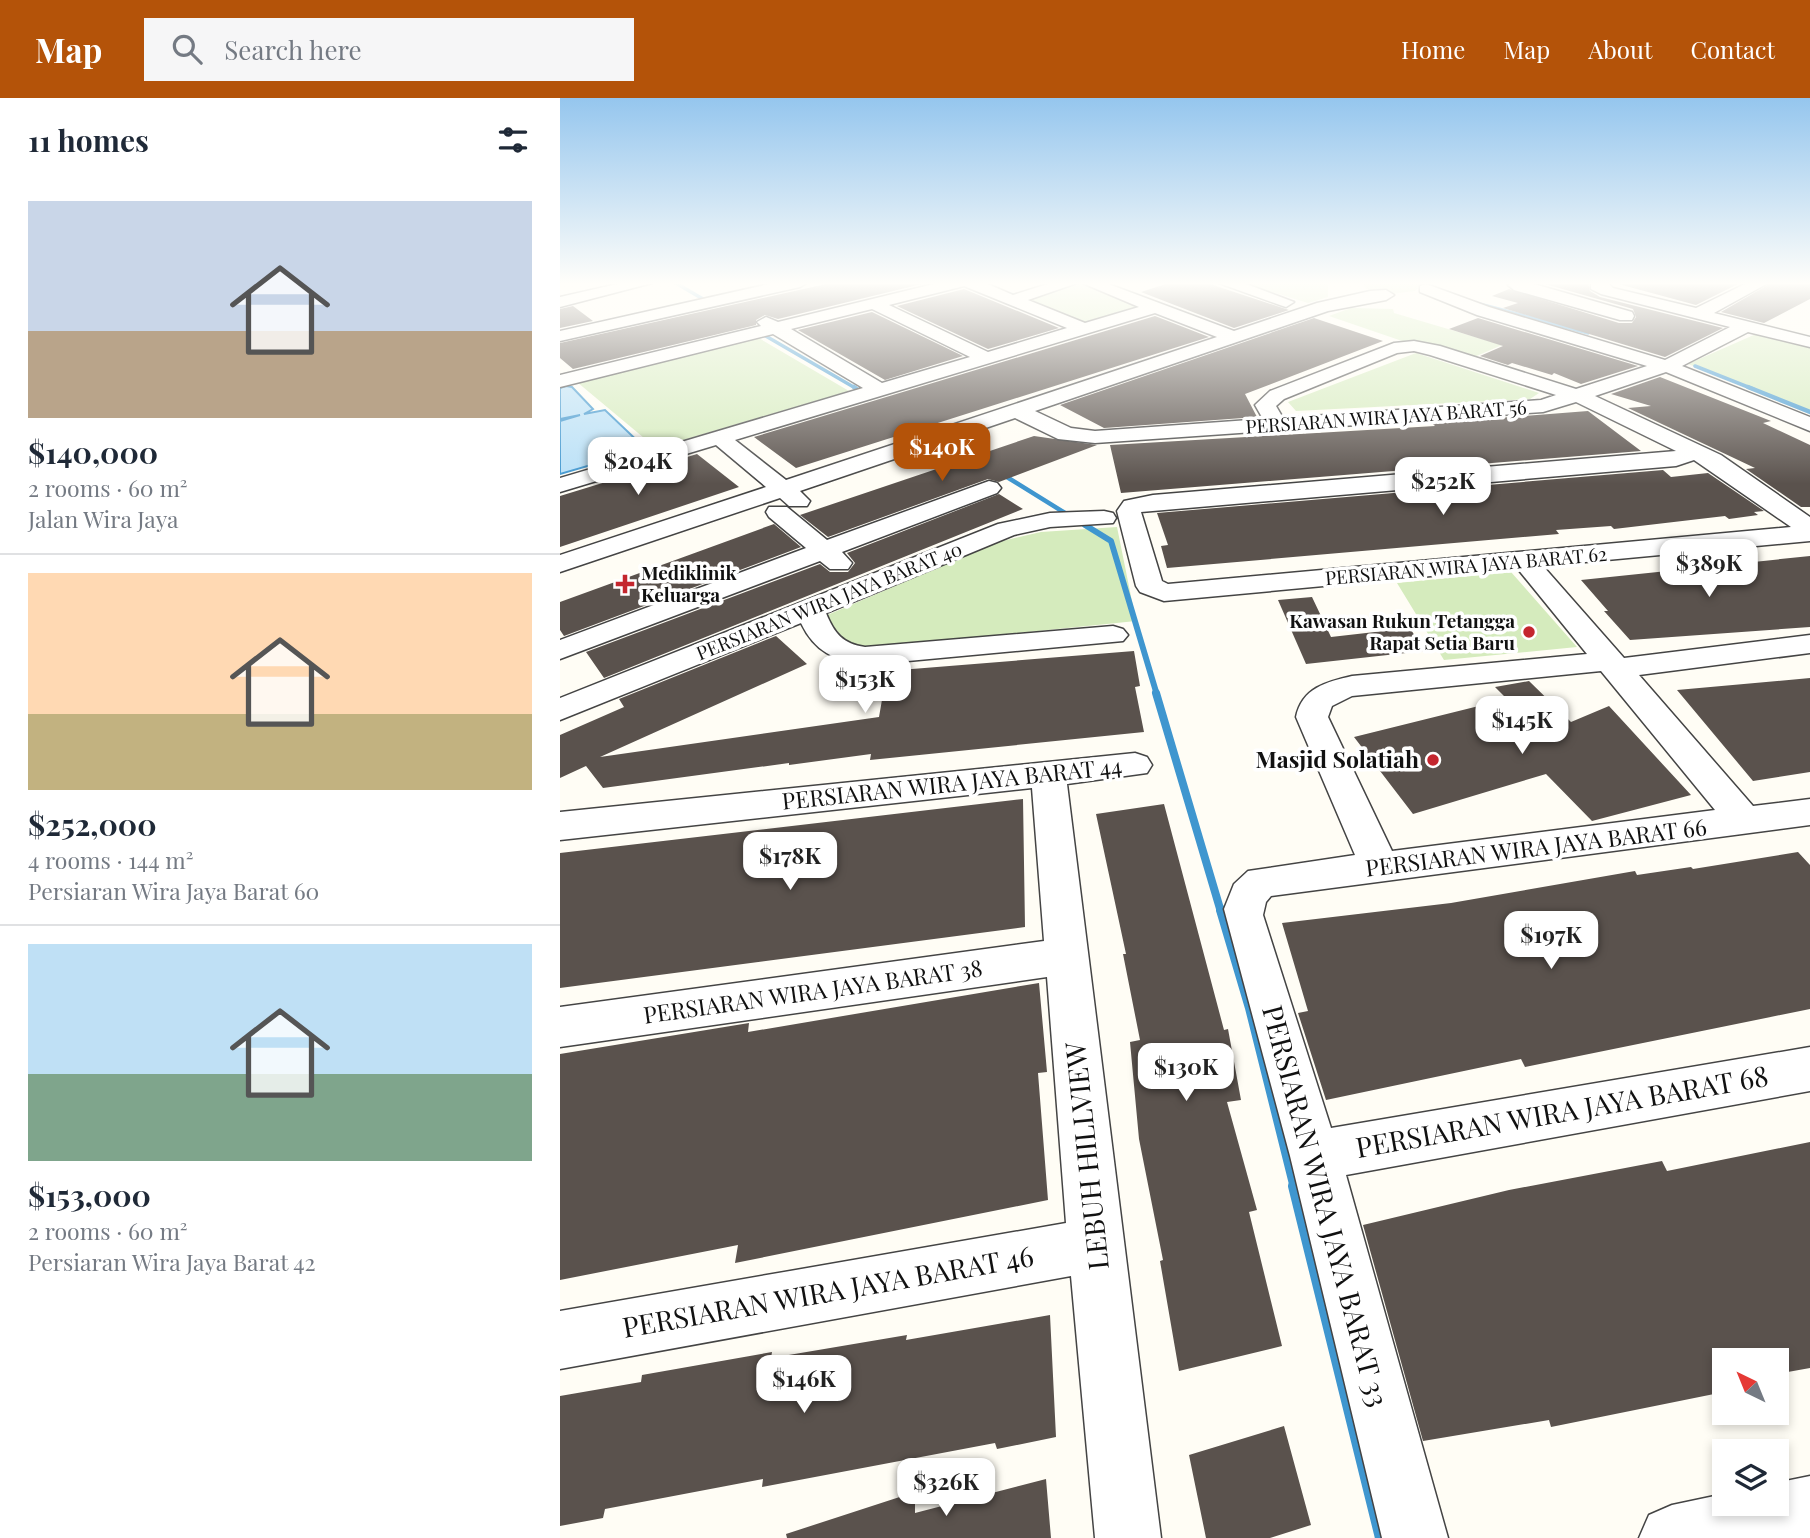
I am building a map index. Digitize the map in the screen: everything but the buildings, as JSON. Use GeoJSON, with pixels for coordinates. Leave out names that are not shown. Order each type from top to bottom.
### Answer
{"type":"FeatureCollection","features":[{"type":"Feature","properties":{"kind":"street"},"geometry":{"type":"LineString","coordinates":[[565,374],[679,349]]}},
{"type":"Feature","properties":{"kind":"street"},"geometry":{"type":"LineString","coordinates":[[812,349],[880,390]]}},
{"type":"Feature","properties":{"kind":"street"},"geometry":{"type":"LineString","coordinates":[[969,349],[987,358]]}},
{"type":"Feature","properties":{"kind":"street"},"geometry":{"type":"LineString","coordinates":[[560,485],[1016,349]]}},
{"type":"Feature","properties":{"kind":"street"},"geometry":{"type":"LineString","coordinates":[[566,575],[787,502],[922,452],[1016,410],[1198,349]]}},
{"type":"Feature","properties":{"kind":"street"},"geometry":{"type":"LineString","coordinates":[[1277,425],[1265,405],[1267,400],[1391,349]]}},
{"type":"Feature","properties":{"kind":"street"},"geometry":{"type":"LineString","coordinates":[[1425,349],[1579,396],[1713,460],[1810,531]]}},
{"type":"Feature","properties":{"kind":"street"},"geometry":{"type":"LineString","coordinates":[[1610,349],[1667,366],[1810,425]]}},
{"type":"Feature","properties":{"kind":"street"},"geometry":{"type":"LineString","coordinates":[[1663,349],[1688,356]]}},
{"type":"Feature","properties":{"kind":"street","name":"PERSIARAN WIRA JAYA BARAT 56"},"geometry":{"type":"LineString","coordinates":[[1016,410],[1066,434],[1095,437],[1543,406],[1667,366],[1701,349]]}},
{"type":"Feature","properties":{"kind":"street"},"geometry":{"type":"LineString","coordinates":[[720,438],[787,502],[824,550],[867,586]]}},
{"type":"Feature","properties":{"kind":"street","name":"PERSIARAN WIRA JAYA BARAT 40"},"geometry":{"type":"LineString","coordinates":[[573,704],[1007,529],[1050,520],[1116,515],[1133,506],[1153,502],[1676,459],[1695,452]]}},
{"type":"Feature","properties":{"kind":"street"},"geometry":{"type":"LineString","coordinates":[[560,650],[989,488]]}},
{"type":"Feature","properties":{"kind":"street","name":"PERSIARAN WIRA JAYA BARAT 62"},"geometry":{"type":"LineString","coordinates":[[1116,515],[1150,586],[1164,593],[1525,561],[1810,531]]}},
{"type":"Feature","properties":{"kind":"street"},"geometry":{"type":"LineString","coordinates":[[1525,561],[1745,821]]}},
{"type":"Feature","properties":{"kind":"street"},"geometry":{"type":"LineString","coordinates":[[810,608],[821,635],[830,645],[844,654],[865,656],[1114,635]]}},
{"type":"Feature","properties":{"kind":"street"},"geometry":{"type":"LineString","coordinates":[[1380,867],[1312,717],[1313,708],[1320,697],[1352,685],[1613,665],[1810,643]]}},
{"type":"Feature","properties":{"kind":"street"},"geometry":{"type":"LineString","coordinates":[[560,661],[573,704]]}},
{"type":"Feature","properties":{"kind":"street","name":"PERSIARAN WIRA JAYA BARAT 44"},"geometry":{"type":"LineString","coordinates":[[560,826],[1135,765]]}},
{"type":"Feature","properties":{"kind":"street","name":"LEBUH HILLVIEW"},"geometry":{"type":"LineString","coordinates":[[1048,774],[1095,1245],[1128,1538]]}},
{"type":"Feature","properties":{"kind":"street","name":"PERSIARAN WIRA JAYA BARAT 66"},"geometry":{"type":"LineString","coordinates":[[1262,882],[1810,812]]}},
{"type":"Feature","properties":{"kind":"street","name":"PERSIARAN WIRA JAYA BARAT 33"},"geometry":{"type":"LineString","coordinates":[[1262,882],[1252,888],[1245,898],[1242,915],[1315,1156],[1415,1538]]}},
{"type":"Feature","properties":{"kind":"street","name":"PERSIARAN WIRA JAYA BARAT 38"},"geometry":{"type":"LineString","coordinates":[[560,1027],[1067,956]]}},
{"type":"Feature","properties":{"kind":"street","name":"PERSIARAN WIRA JAYA BARAT 68"},"geometry":{"type":"LineString","coordinates":[[1315,1156],[1810,1069]]}},
{"type":"Feature","properties":{"kind":"street","name":"PERSIARAN WIRA JAYA BARAT 46"},"geometry":{"type":"LineString","coordinates":[[560,1340],[1095,1245]]}},
{"type":"Feature","properties":{"kind":"street"},"geometry":{"type":"LineString","coordinates":[[1672,1538],[1810,1508]]}},
{"type":"Feature","properties":{"kind":"green space"},"geometry":{"type":"Polygon","coordinates":[[[708,349],[778,349],[849,391],[656,448],[577,382],[708,349]]]}},
{"type":"Feature","properties":{"kind":"green space"},"geometry":{"type":"Polygon","coordinates":[[[1445,349],[1492,349],[1472,358],[1445,349]]]}},
{"type":"Feature","properties":{"kind":"green space"},"geometry":{"type":"Polygon","coordinates":[[[1722,349],[1810,349],[1810,411],[1688,364],[1722,349]]]}},
{"type":"Feature","properties":{"kind":"green space"},"geometry":{"type":"Polygon","coordinates":[[[1416,353],[1539,393],[1530,399],[1296,411],[1288,402],[1416,353]]]}},
{"type":"Feature","properties":{"kind":"green space"},"geometry":{"type":"Polygon","coordinates":[[[1117,527],[1136,621],[853,650],[825,616],[998,542],[1041,532],[1117,527]]]}},
{"type":"Feature","properties":{"kind":"green space"},"geometry":{"type":"Polygon","coordinates":[[[1511,572],[1577,647],[1444,660],[1397,583],[1511,572]]]}},
{"type":"Feature","properties":{"kind":"water"},"geometry":{"type":"Polygon","coordinates":[[[572,387],[593,409],[584,414],[605,410],[646,449],[560,474],[560,421],[580,415],[560,419],[560,388],[572,387]]]}},
{"type":"Feature","properties":{"kind":"waterway"},"geometry":{"type":"LineString","coordinates":[[788,349],[856,388]]}},
{"type":"Feature","properties":{"kind":"waterway"},"geometry":{"type":"LineString","coordinates":[[1695,366],[1751,388]]}},
{"type":"Feature","properties":{"kind":"waterway"},"geometry":{"type":"LineString","coordinates":[[1751,388],[1810,412]]}},
{"type":"Feature","properties":{"kind":"waterway"},"geometry":{"type":"LineString","coordinates":[[954,444],[982,462]]}},
{"type":"Feature","properties":{"kind":"waterway"},"geometry":{"type":"LineString","coordinates":[[1002,474],[1065,513]]}},
{"type":"Feature","properties":{"kind":"waterway"},"geometry":{"type":"LineString","coordinates":[[1085,525],[1111,541],[1157,695]]}},
{"type":"Feature","properties":{"kind":"waterway"},"geometry":{"type":"LineString","coordinates":[[1156,693],[1221,912]]}},
{"type":"Feature","properties":{"kind":"waterway"},"geometry":{"type":"LineString","coordinates":[[1221,910],[1250,1008],[1295,1188]]}},
{"type":"Feature","properties":{"kind":"waterway"},"geometry":{"type":"LineString","coordinates":[[1294,1186],[1381,1538]]}},
{"type":"Feature","properties":{"kind":"place","name":"Mediklinik Keluarga"},"geometry":{"type":"Point","coordinates":[625,584]}},
{"type":"Feature","properties":{"kind":"place","name":"Kawasan Rukun Tetangga Rapat Setia Baru"},"geometry":{"type":"Point","coordinates":[1529,632]}},
{"type":"Feature","properties":{"kind":"place","name":"Masjid Solatiah"},"geometry":{"type":"Point","coordinates":[1433,760]}}]}
